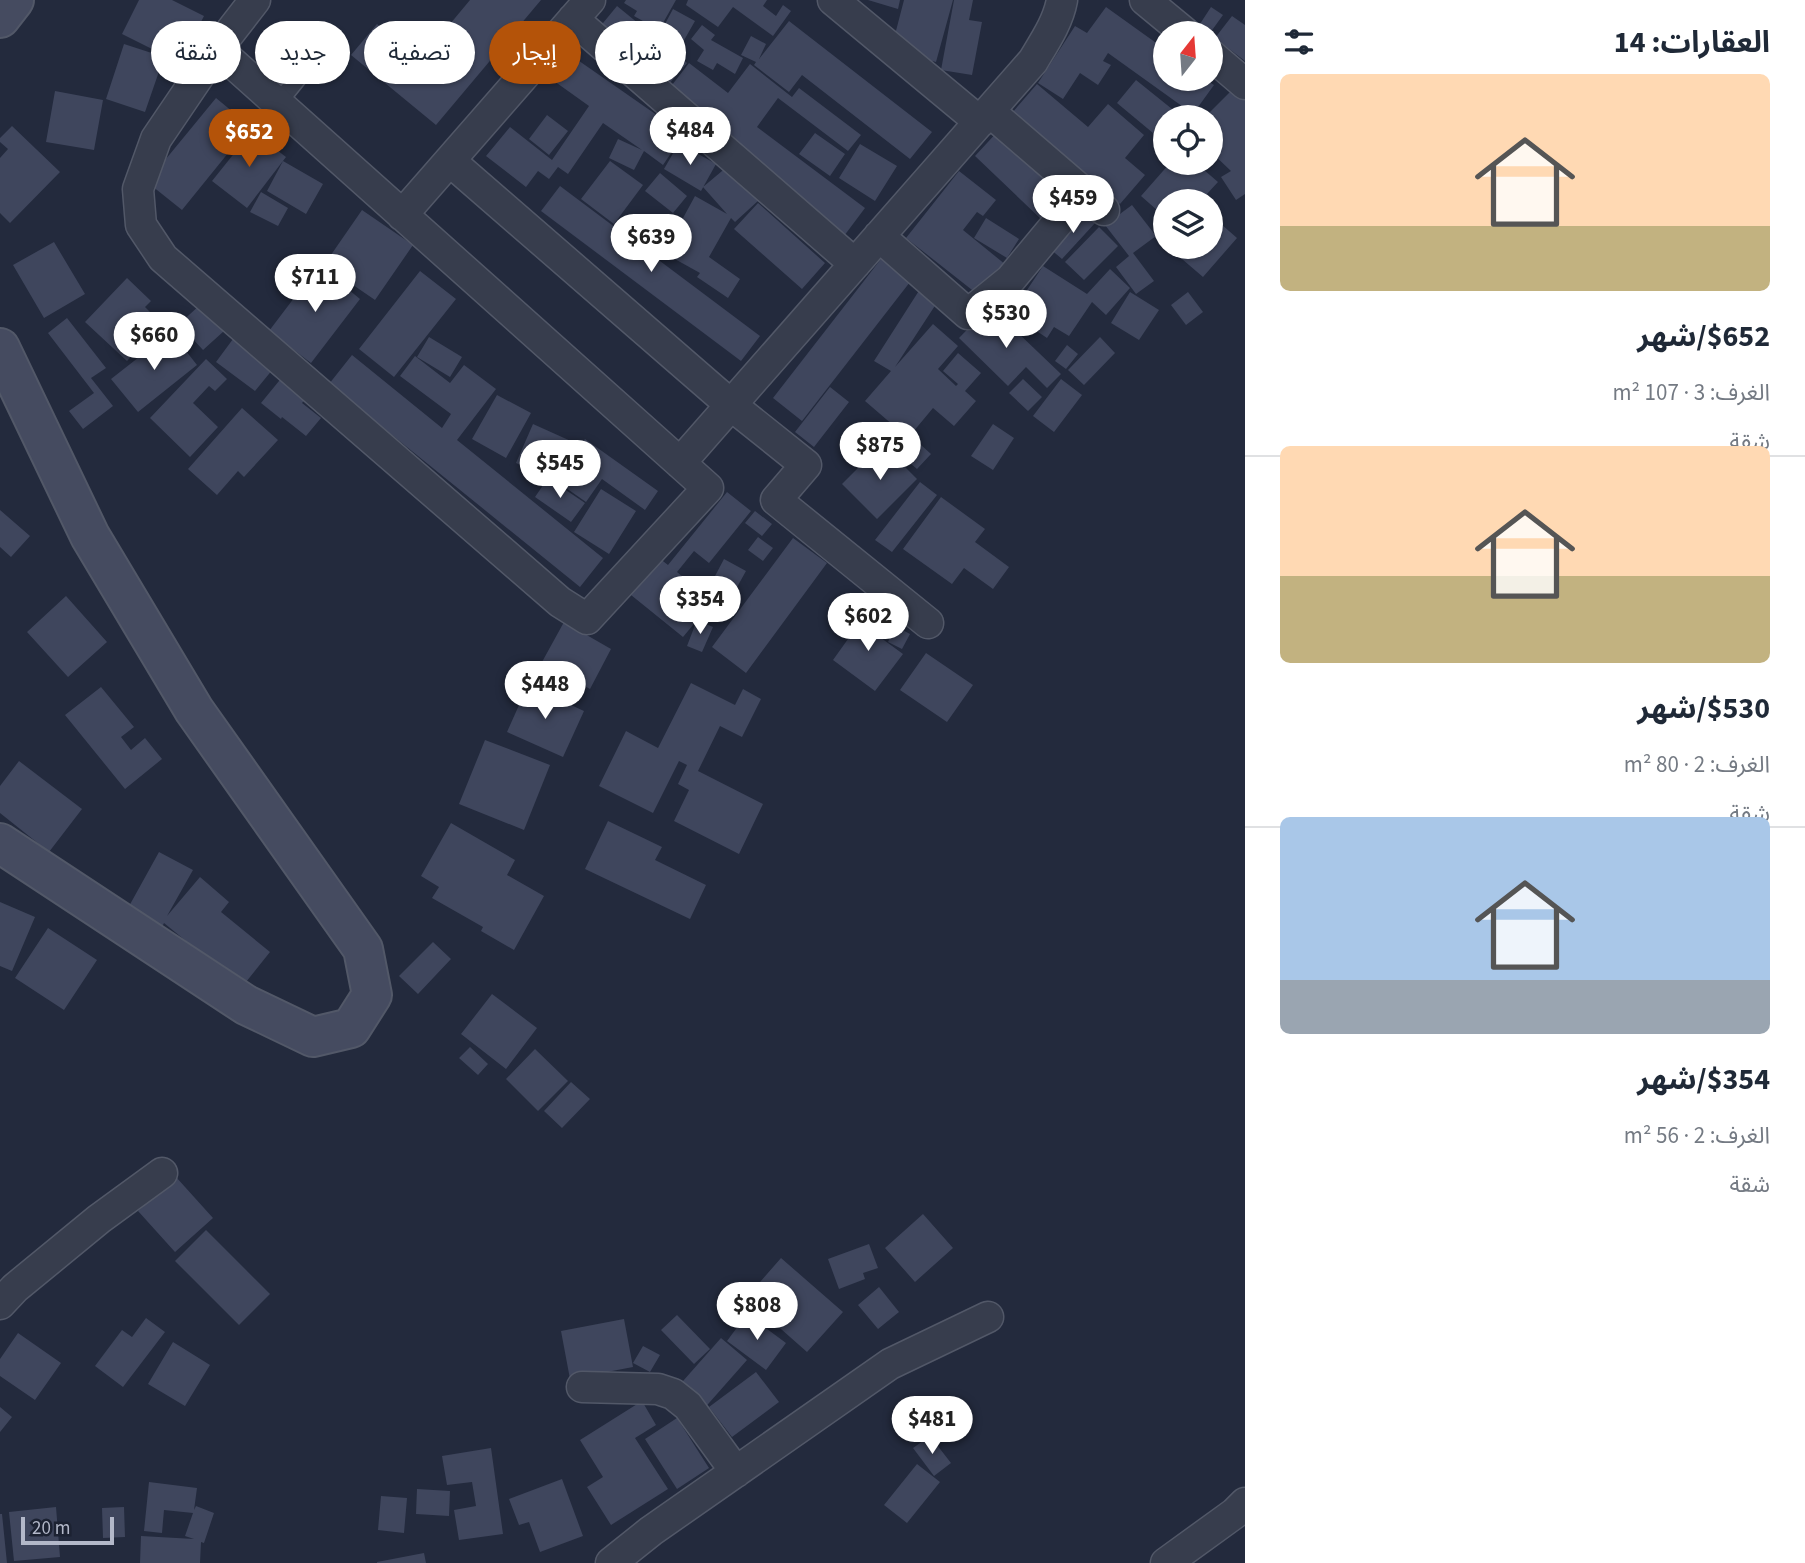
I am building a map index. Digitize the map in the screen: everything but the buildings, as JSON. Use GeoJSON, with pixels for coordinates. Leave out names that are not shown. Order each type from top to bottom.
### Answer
{"type":"FeatureCollection","features":[{"type":"Feature","properties":{"kind":"main road"},"geometry":{"type":"LineString","coordinates":[[0,348],[90,536],[194,710],[363,949],[372,995],[351,1028],[313,1037],[246,1005],[0,843]]}},
{"type":"Feature","properties":{"kind":"street"},"geometry":{"type":"LineString","coordinates":[[238,21],[255,0]]}},
{"type":"Feature","properties":{"kind":"street"},"geometry":{"type":"LineString","coordinates":[[834,0],[1093,201],[1010,280],[968,314],[879,236]]}},
{"type":"Feature","properties":{"kind":"street"},"geometry":{"type":"LineString","coordinates":[[680,463],[1033,61],[1050,33],[1062,0]]}},
{"type":"Feature","properties":{"kind":"street"},"geometry":{"type":"LineString","coordinates":[[1145,0],[1170,21]]}},
{"type":"Feature","properties":{"kind":"street"},"geometry":{"type":"LineString","coordinates":[[402,215],[581,10],[855,264]]}},
{"type":"Feature","properties":{"kind":"street"},"geometry":{"type":"LineString","coordinates":[[1223,65],[1245,84]]}},
{"type":"Feature","properties":{"kind":"street"},"geometry":{"type":"LineString","coordinates":[[193,84],[156,139],[138,189],[141,225],[163,258],[560,602],[587,619],[708,488],[241,71]]}},
{"type":"Feature","properties":{"kind":"street"},"geometry":{"type":"LineString","coordinates":[[450,161],[732,405],[806,465],[776,500],[928,624]]}},
{"type":"Feature","properties":{"kind":"street"},"geometry":{"type":"LineString","coordinates":[[0,1304],[15,1288],[99,1219],[162,1173]]}},
{"type":"Feature","properties":{"kind":"street"},"geometry":{"type":"LineString","coordinates":[[611,1563],[651,1531],[890,1364],[988,1317]]}},
{"type":"Feature","properties":{"kind":"street"},"geometry":{"type":"LineString","coordinates":[[582,1387],[658,1389],[673,1394],[688,1406],[736,1472]]}},
{"type":"Feature","properties":{"kind":"street"},"geometry":{"type":"LineString","coordinates":[[1166,1563],[1245,1503]]}},
{"type":"Feature","properties":{"kind":"lane"},"geometry":{"type":"LineString","coordinates":[[278,103],[293,84]]}}]}
